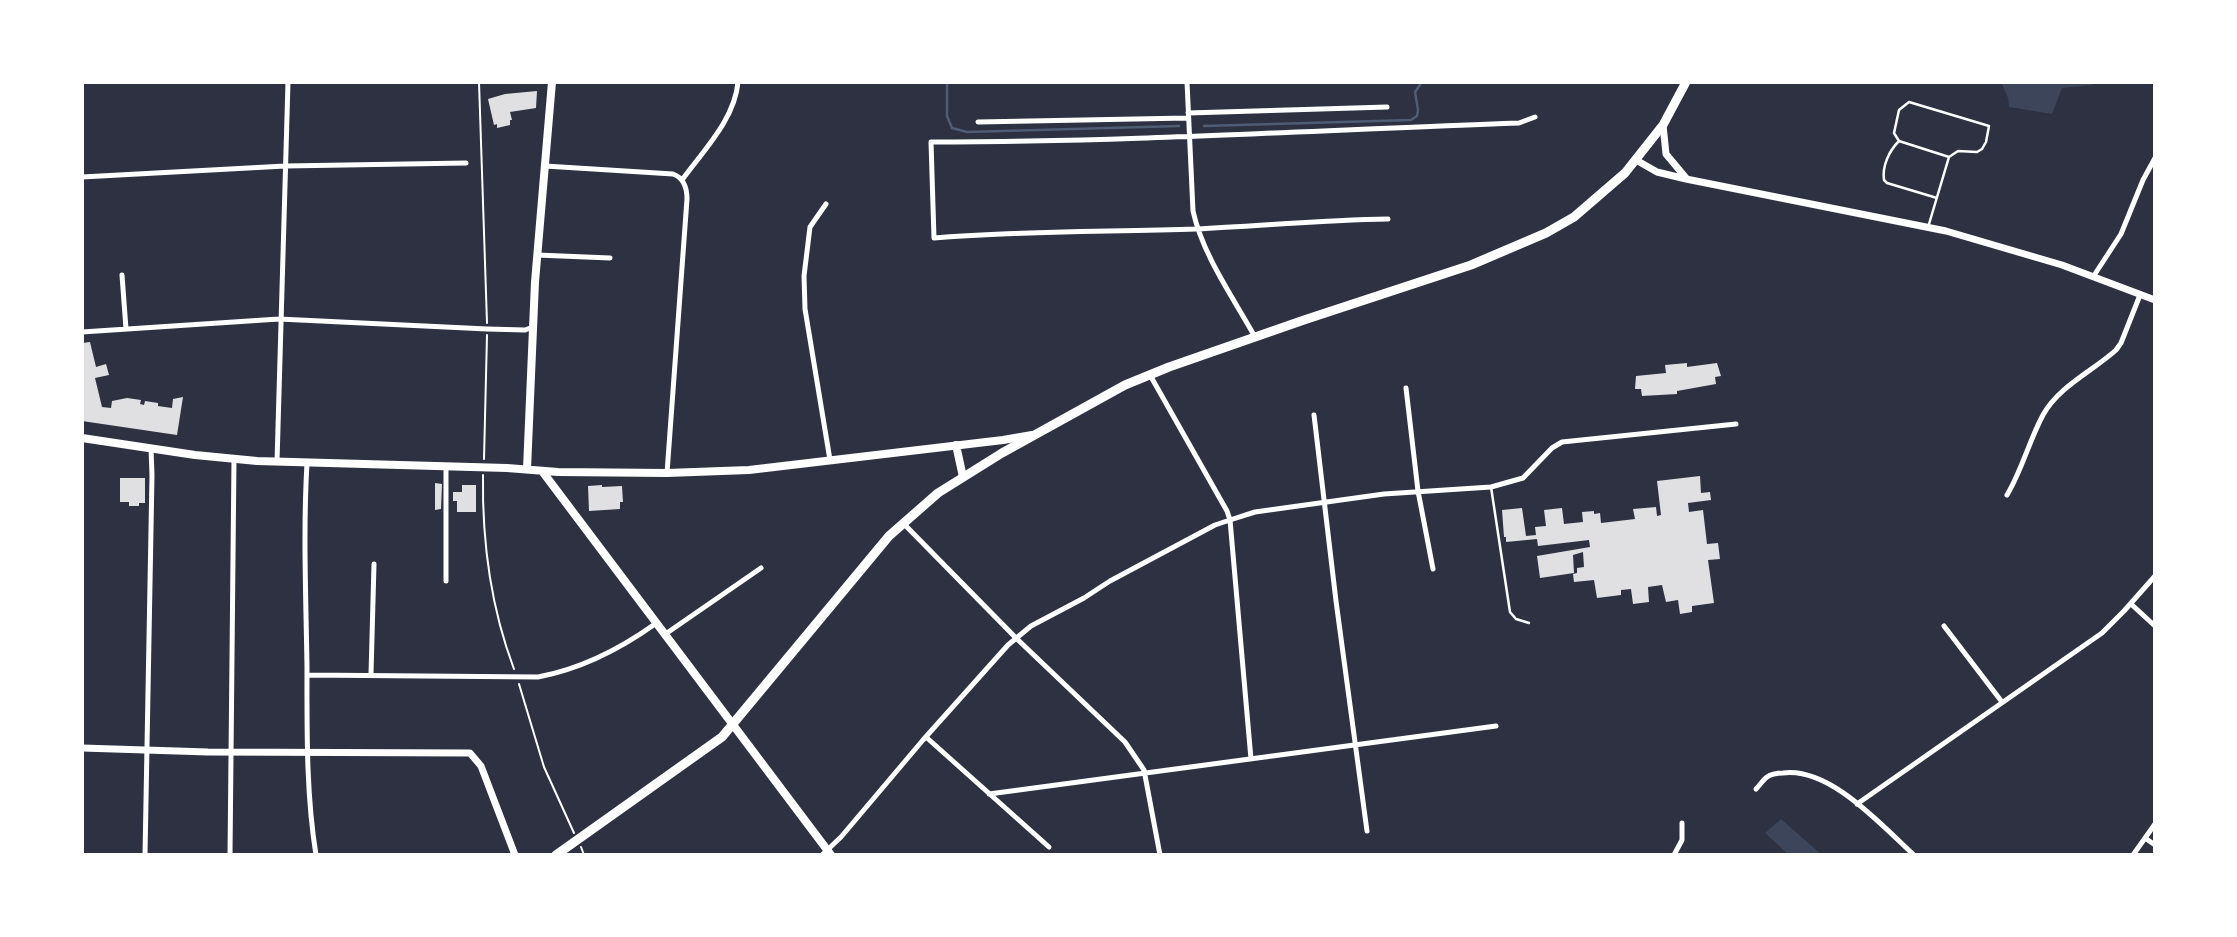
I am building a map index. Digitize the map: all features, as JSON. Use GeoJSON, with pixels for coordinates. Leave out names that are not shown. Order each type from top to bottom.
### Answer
{"type":"FeatureCollection","features":[{"type":"Feature","properties":{"kind":"main road"},"geometry":{"type":"LineString","coordinates":[[527,469],[537,255],[552,82]]}},
{"type":"Feature","properties":{"kind":"main road"},"geometry":{"type":"LineString","coordinates":[[556,855],[722,737],[881,545],[938,493],[1035,435],[1150,374],[1471,265],[1574,217],[1636,160],[1663,125],[1686,82]]}},
{"type":"Feature","properties":{"kind":"main road"},"geometry":{"type":"LineString","coordinates":[[82,438],[234,460],[667,473],[749,470],[1035,435]]}},
{"type":"Feature","properties":{"kind":"main road"},"geometry":{"type":"LineString","coordinates":[[956,445],[963,477]]}},
{"type":"Feature","properties":{"kind":"main road"},"geometry":{"type":"LineString","coordinates":[[542,471],[827,853]]}},
{"type":"Feature","properties":{"kind":"street"},"geometry":{"type":"LineString","coordinates":[[277,462],[279,319],[288,82]]}},
{"type":"Feature","properties":{"kind":"street"},"geometry":{"type":"LineString","coordinates":[[682,180],[723,124],[738,90],[738,82]]}},
{"type":"Feature","properties":{"kind":"street"},"geometry":{"type":"LineString","coordinates":[[1187,82],[1193,211],[1197,229],[1255,337]]}},
{"type":"Feature","properties":{"kind":"street"},"geometry":{"type":"LineString","coordinates":[[978,122],[1387,107]]}},
{"type":"Feature","properties":{"kind":"street"},"geometry":{"type":"LineString","coordinates":[[1388,219],[1301,221],[1197,229],[1012,232],[934,238],[931,142],[1188,136],[1519,122],[1535,117]]}},
{"type":"Feature","properties":{"kind":"street"},"geometry":{"type":"LineString","coordinates":[[1663,125],[1666,154],[1686,179]]}},
{"type":"Feature","properties":{"kind":"street"},"geometry":{"type":"LineString","coordinates":[[2094,277],[2122,234],[2143,180],[2155,158]]}},
{"type":"Feature","properties":{"kind":"street"},"geometry":{"type":"LineString","coordinates":[[1636,160],[1657,172],[1686,179],[1928,228],[2000,246],[2155,300]]}},
{"type":"Feature","properties":{"kind":"street"},"geometry":{"type":"LineString","coordinates":[[82,177],[285,166],[466,163]]}},
{"type":"Feature","properties":{"kind":"street"},"geometry":{"type":"LineString","coordinates":[[545,166],[673,174],[682,180],[687,191],[667,473]]}},
{"type":"Feature","properties":{"kind":"street"},"geometry":{"type":"LineString","coordinates":[[826,204],[810,227],[804,276],[805,309],[830,460]]}},
{"type":"Feature","properties":{"kind":"street"},"geometry":{"type":"LineString","coordinates":[[537,255],[610,258]]}},
{"type":"Feature","properties":{"kind":"street"},"geometry":{"type":"LineString","coordinates":[[122,275],[126,329]]}},
{"type":"Feature","properties":{"kind":"street"},"geometry":{"type":"LineString","coordinates":[[2007,495],[2044,414],[2058,396],[2121,343],[2140,295]]}},
{"type":"Feature","properties":{"kind":"street"},"geometry":{"type":"LineString","coordinates":[[82,332],[279,319],[487,329],[525,330],[533,327]]}},
{"type":"Feature","properties":{"kind":"street"},"geometry":{"type":"LineString","coordinates":[[1150,374],[1230,520],[1251,759]]}},
{"type":"Feature","properties":{"kind":"street"},"geometry":{"type":"LineString","coordinates":[[1406,388],[1418,491],[1433,569]]}},
{"type":"Feature","properties":{"kind":"street"},"geometry":{"type":"LineString","coordinates":[[1314,415],[1367,831]]}},
{"type":"Feature","properties":{"kind":"street"},"geometry":{"type":"LineString","coordinates":[[827,853],[988,665],[1016,638],[1031,626],[1215,525],[1255,512],[1325,502],[1418,491],[1491,487],[1523,478],[1552,448],[1562,442],[1736,424]]}},
{"type":"Feature","properties":{"kind":"street"},"geometry":{"type":"LineString","coordinates":[[145,855],[151,449]]}},
{"type":"Feature","properties":{"kind":"street"},"geometry":{"type":"LineString","coordinates":[[230,855],[234,460]]}},
{"type":"Feature","properties":{"kind":"street"},"geometry":{"type":"LineString","coordinates":[[307,463],[307,675],[312,834],[316,855]]}},
{"type":"Feature","properties":{"kind":"street"},"geometry":{"type":"LineString","coordinates":[[446,466],[446,581]]}},
{"type":"Feature","properties":{"kind":"street"},"geometry":{"type":"LineString","coordinates":[[903,523],[1016,638],[1125,742],[1145,773],[1160,855]]}},
{"type":"Feature","properties":{"kind":"street"},"geometry":{"type":"LineString","coordinates":[[371,674],[374,564]]}},
{"type":"Feature","properties":{"kind":"street"},"geometry":{"type":"LineString","coordinates":[[664,635],[761,568]]}},
{"type":"Feature","properties":{"kind":"street"},"geometry":{"type":"LineString","coordinates":[[1857,804],[2102,633],[2155,576]]}},
{"type":"Feature","properties":{"kind":"street"},"geometry":{"type":"LineString","coordinates":[[2131,604],[2155,626]]}},
{"type":"Feature","properties":{"kind":"street"},"geometry":{"type":"LineString","coordinates":[[307,675],[538,677],[566,670],[607,653],[655,624]]}},
{"type":"Feature","properties":{"kind":"street"},"geometry":{"type":"LineString","coordinates":[[1944,626],[2002,702]]}},
{"type":"Feature","properties":{"kind":"street"},"geometry":{"type":"LineString","coordinates":[[989,794],[1496,726]]}},
{"type":"Feature","properties":{"kind":"street"},"geometry":{"type":"LineString","coordinates":[[926,737],[1049,847]]}},
{"type":"Feature","properties":{"kind":"street"},"geometry":{"type":"LineString","coordinates":[[82,748],[470,753],[481,766],[514,855]]}},
{"type":"Feature","properties":{"kind":"street"},"geometry":{"type":"LineString","coordinates":[[1756,789],[1767,776],[1794,772],[1822,779],[1857,804],[1914,855]]}},
{"type":"Feature","properties":{"kind":"street"},"geometry":{"type":"LineString","coordinates":[[1674,855],[1682,841],[1682,823]]}},
{"type":"Feature","properties":{"kind":"street"},"geometry":{"type":"LineString","coordinates":[[2133,855],[2155,824]]}},
{"type":"Feature","properties":{"kind":"street"},"geometry":{"type":"LineString","coordinates":[[2145,838],[2155,845]]}},
{"type":"Feature","properties":{"kind":"lane"},"geometry":{"type":"LineString","coordinates":[[1928,228],[1949,157],[1958,151],[1977,152],[1986,142],[1989,126],[1909,102],[1899,110],[1894,133],[1899,141],[1949,157]]}},
{"type":"Feature","properties":{"kind":"lane"},"geometry":{"type":"LineString","coordinates":[[1899,141],[1893,147],[1884,167],[1883,176],[1887,183],[1937,198]]}},
{"type":"Feature","properties":{"kind":"lane"},"geometry":{"type":"LineString","coordinates":[[1491,487],[1510,612],[1516,619],[1529,623]]}},
{"type":"Feature","properties":{"kind":"path"},"geometry":{"type":"LineString","coordinates":[[479,82],[487,329],[484,458]]}},
{"type":"Feature","properties":{"kind":"path"},"geometry":{"type":"LineString","coordinates":[[483,477],[487,561],[507,650],[544,767],[584,855]]}},
{"type":"Feature","properties":{"kind":"shaded area"},"geometry":{"type":"Polygon","coordinates":[[[2001,82],[2097,82],[2092,85],[2062,88],[2052,114],[2009,107],[2001,82]]]}},
{"type":"Feature","properties":{"kind":"shaded area"},"geometry":{"type":"Polygon","coordinates":[[[1781,819],[1822,855],[1789,855],[1765,833],[1781,819]]]}},
{"type":"Feature","properties":{"kind":"building"},"geometry":{"type":"Polygon","coordinates":[[[537,91],[536,108],[510,112],[510,125],[497,128],[497,124],[494,125],[488,99],[505,94],[537,91]]]}},
{"type":"Feature","properties":{"kind":"building"},"geometry":{"type":"Polygon","coordinates":[[[90,342],[96,367],[106,364],[109,375],[95,378],[102,407],[111,408],[112,401],[127,398],[141,400],[140,404],[144,405],[145,401],[172,408],[173,399],[183,397],[177,435],[82,421],[82,343],[90,342]]]}},
{"type":"Feature","properties":{"kind":"building"},"geometry":{"type":"Polygon","coordinates":[[[1687,363],[1687,367],[1717,363],[1721,376],[1715,377],[1716,384],[1677,391],[1677,394],[1642,396],[1641,389],[1635,389],[1636,376],[1666,373],[1665,365],[1687,363]]]}},
{"type":"Feature","properties":{"kind":"building"},"geometry":{"type":"Polygon","coordinates":[[[1700,476],[1701,493],[1710,492],[1711,500],[1688,503],[1689,512],[1703,510],[1707,544],[1718,543],[1720,559],[1708,560],[1714,603],[1692,606],[1692,612],[1680,614],[1678,600],[1666,602],[1662,585],[1648,587],[1649,602],[1633,604],[1631,589],[1621,590],[1621,595],[1597,598],[1594,580],[1574,582],[1573,574],[1577,573],[1577,568],[1584,567],[1583,552],[1573,555],[1574,573],[1540,578],[1537,556],[1590,547],[1589,540],[1538,546],[1537,539],[1506,542],[1504,537],[1502,510],[1522,508],[1526,536],[1536,535],[1535,527],[1546,526],[1544,510],[1562,508],[1564,524],[1583,522],[1582,512],[1600,513],[1601,523],[1635,519],[1633,509],[1656,507],[1657,516],[1661,515],[1657,481],[1700,476]]]}},
{"type":"Feature","properties":{"kind":"building"},"geometry":{"type":"Polygon","coordinates":[[[120,478],[145,478],[145,503],[129,506],[129,502],[120,502],[120,478]]]}},
{"type":"Feature","properties":{"kind":"building"},"geometry":{"type":"Polygon","coordinates":[[[435,483],[442,484],[441,509],[435,510],[435,483]]]}},
{"type":"Feature","properties":{"kind":"building"},"geometry":{"type":"Polygon","coordinates":[[[462,485],[476,485],[476,512],[457,512],[457,501],[453,501],[453,492],[462,492],[462,485]]]}},
{"type":"Feature","properties":{"kind":"building"},"geometry":{"type":"Polygon","coordinates":[[[588,486],[622,486],[623,502],[620,502],[620,509],[589,511],[588,486]]]}},
{"type":"Feature","properties":{"kind":"waterway"},"geometry":{"type":"LineString","coordinates":[[947,82],[947,116],[952,128],[967,132],[1179,126]]}},
{"type":"Feature","properties":{"kind":"waterway"},"geometry":{"type":"LineString","coordinates":[[1204,126],[1411,120],[1417,116],[1415,92],[1422,82]]}}]}
